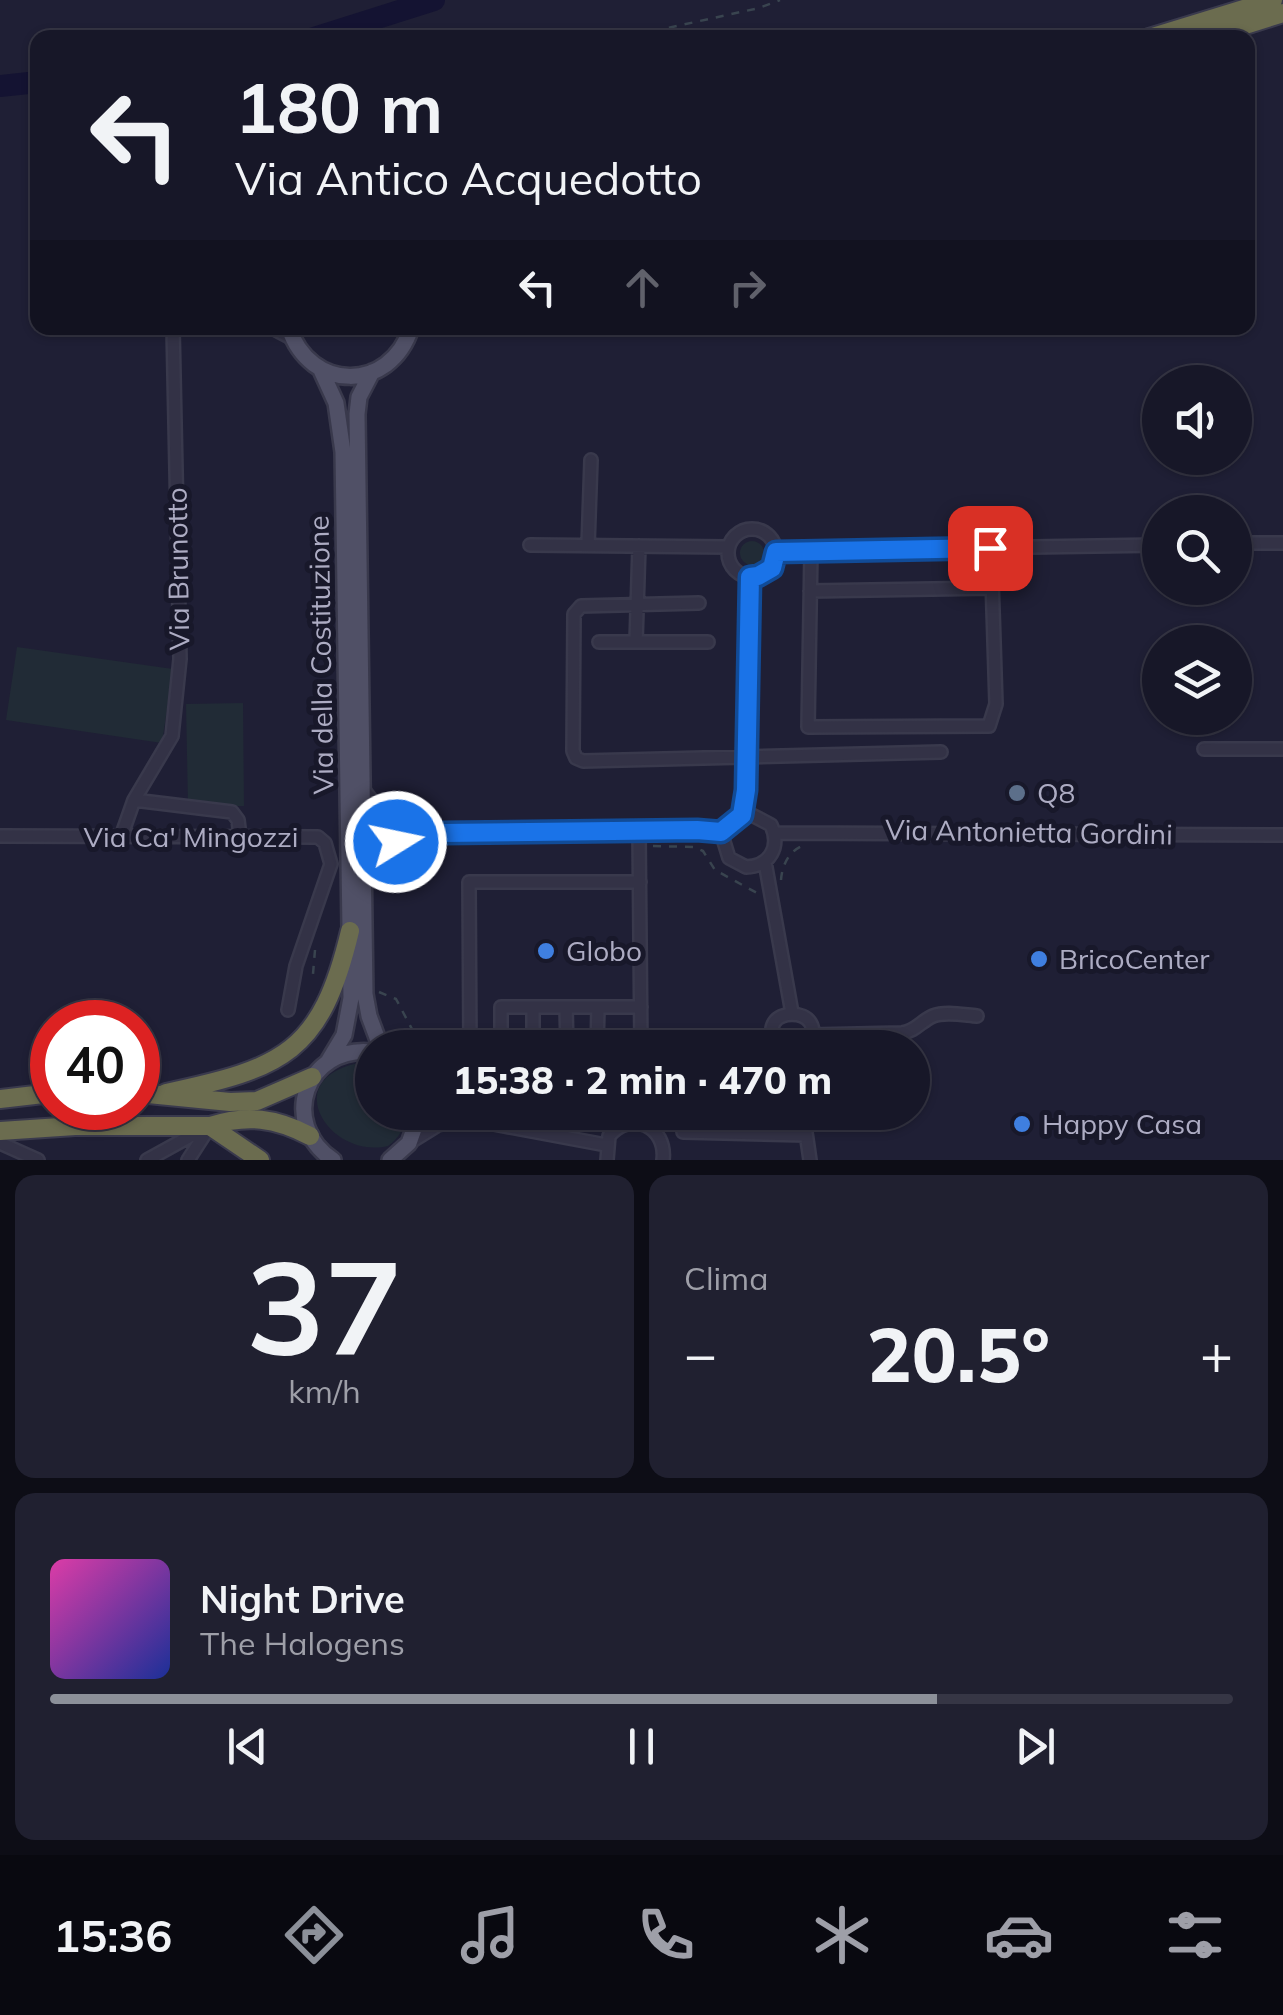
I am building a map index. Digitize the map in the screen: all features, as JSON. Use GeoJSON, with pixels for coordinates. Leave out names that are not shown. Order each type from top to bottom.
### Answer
{"type":"FeatureCollection","features":[{"type":"Feature","properties":{"kind":"highway"},"geometry":{"type":"LineString","coordinates":[[1175,30],[1273,0]]}},
{"type":"Feature","properties":{"kind":"highway"},"geometry":{"type":"LineString","coordinates":[[1229,30],[1283,13]]}},
{"type":"Feature","properties":{"kind":"highway"},"geometry":{"type":"LineString","coordinates":[[166,1093],[237,1077],[275,1060],[298,1043],[332,995],[350,931]]}},
{"type":"Feature","properties":{"kind":"highway"},"geometry":{"type":"LineString","coordinates":[[160,1093],[230,1102],[257,1101],[312,1077]]}},
{"type":"Feature","properties":{"kind":"highway"},"geometry":{"type":"LineString","coordinates":[[0,1099],[30,1095]]}},
{"type":"Feature","properties":{"kind":"highway"},"geometry":{"type":"LineString","coordinates":[[0,1131],[74,1126],[210,1126],[258,1118],[288,1124],[310,1136]]}},
{"type":"Feature","properties":{"kind":"highway"},"geometry":{"type":"LineString","coordinates":[[210,1126],[260,1160]]}},
{"type":"Feature","properties":{"kind":"main road"},"geometry":{"type":"LineString","coordinates":[[292,335],[304,356],[340,376],[372,372],[397,355],[407,335]]}},
{"type":"Feature","properties":{"kind":"main road","name":"Via della Costituzione"},"geometry":{"type":"LineString","coordinates":[[312,1077],[344,1035],[351,998],[343,452],[336,403],[320,368]]}},
{"type":"Feature","properties":{"kind":"main road","name":"Via della Costituzione"},"geometry":{"type":"LineString","coordinates":[[372,372],[359,397],[357,414],[365,994],[375,1030]]}},
{"type":"Feature","properties":{"kind":"main road"},"geometry":{"type":"LineString","coordinates":[[328,1060],[355,1050]]}},
{"type":"Feature","properties":{"kind":"main road"},"geometry":{"type":"LineString","coordinates":[[312,1077],[304,1096],[303,1117],[310,1136],[331,1160]]}},
{"type":"Feature","properties":{"kind":"main road"},"geometry":{"type":"LineString","coordinates":[[390,1160],[409,1143],[414,1130]]}},
{"type":"Feature","properties":{"kind":"street","name":"Via Brunotto"},"geometry":{"type":"LineString","coordinates":[[122,836],[134,800],[172,736],[180,659],[173,335]]}},
{"type":"Feature","properties":{"kind":"street"},"geometry":{"type":"LineString","coordinates":[[588,546],[590,460]]}},
{"type":"Feature","properties":{"kind":"street"},"geometry":{"type":"LineString","coordinates":[[750,528],[771,537],[776,552],[772,568],[750,577],[735,570],[728,548],[736,534],[750,528]]}},
{"type":"Feature","properties":{"kind":"street"},"geometry":{"type":"LineString","coordinates":[[1252,543],[1283,542]]}},
{"type":"Feature","properties":{"kind":"street"},"geometry":{"type":"LineString","coordinates":[[530,545],[728,548]]}},
{"type":"Feature","properties":{"kind":"street"},"geometry":{"type":"LineString","coordinates":[[776,552],[1142,545]]}},
{"type":"Feature","properties":{"kind":"street"},"geometry":{"type":"LineString","coordinates":[[636,642],[639,546]]}},
{"type":"Feature","properties":{"kind":"street"},"geometry":{"type":"LineString","coordinates":[[811,551],[808,727],[990,726],[996,704],[990,548]]}},
{"type":"Feature","properties":{"kind":"street"},"geometry":{"type":"LineString","coordinates":[[364,790],[382,814],[397,822],[442,833],[640,839],[697,830],[721,832],[742,815],[750,577]]}},
{"type":"Feature","properties":{"kind":"street"},"geometry":{"type":"LineString","coordinates":[[810,592],[993,588]]}},
{"type":"Feature","properties":{"kind":"street"},"geometry":{"type":"LineString","coordinates":[[699,604],[581,606],[574,614],[576,758],[941,752]]}},
{"type":"Feature","properties":{"kind":"street"},"geometry":{"type":"LineString","coordinates":[[600,642],[708,642]]}},
{"type":"Feature","properties":{"kind":"street"},"geometry":{"type":"LineString","coordinates":[[1204,749],[1283,750]]}},
{"type":"Feature","properties":{"kind":"street"},"geometry":{"type":"LineString","coordinates":[[134,800],[232,812],[238,820],[240,836]]}},
{"type":"Feature","properties":{"kind":"street"},"geometry":{"type":"LineString","coordinates":[[721,832],[725,853],[734,863],[753,867],[765,862],[775,847],[774,833],[765,820],[742,815]]}},
{"type":"Feature","properties":{"kind":"street","name":"Via Antonietta Gordini"},"geometry":{"type":"LineString","coordinates":[[774,833],[788,830],[1283,835]]}},
{"type":"Feature","properties":{"kind":"street"},"geometry":{"type":"LineString","coordinates":[[364,873],[381,852],[396,842],[442,833]]}},
{"type":"Feature","properties":{"kind":"street","name":"Via Ca' Mingozzi"},"geometry":{"type":"LineString","coordinates":[[0,836],[318,838],[330,853],[331,864],[296,966],[288,1010]]}},
{"type":"Feature","properties":{"kind":"street"},"geometry":{"type":"LineString","coordinates":[[640,839],[641,1030]]}},
{"type":"Feature","properties":{"kind":"street"},"geometry":{"type":"LineString","coordinates":[[765,862],[792,1012]]}},
{"type":"Feature","properties":{"kind":"street"},"geometry":{"type":"LineString","coordinates":[[470,1030],[469,882],[640,882]]}},
{"type":"Feature","properties":{"kind":"street"},"geometry":{"type":"LineString","coordinates":[[501,1030],[501,1007],[641,1007]]}},
{"type":"Feature","properties":{"kind":"street"},"geometry":{"type":"LineString","coordinates":[[533,1007],[533,1030]]}},
{"type":"Feature","properties":{"kind":"street"},"geometry":{"type":"LineString","coordinates":[[566,1007],[567,1030]]}},
{"type":"Feature","properties":{"kind":"street"},"geometry":{"type":"LineString","coordinates":[[598,1007],[598,1030]]}},
{"type":"Feature","properties":{"kind":"street"},"geometry":{"type":"LineString","coordinates":[[773,1030],[780,1016],[792,1012],[810,1022],[811,1030]]}},
{"type":"Feature","properties":{"kind":"street"},"geometry":{"type":"LineString","coordinates":[[914,1030],[939,1014],[977,1016]]}},
{"type":"Feature","properties":{"kind":"street"},"geometry":{"type":"LineString","coordinates":[[147,1160],[210,1126]]}},
{"type":"Feature","properties":{"kind":"street"},"geometry":{"type":"LineString","coordinates":[[188,1160],[210,1126]]}},
{"type":"Feature","properties":{"kind":"street"},"geometry":{"type":"LineString","coordinates":[[409,1143],[430,1130]]}},
{"type":"Feature","properties":{"kind":"street"},"geometry":{"type":"LineString","coordinates":[[526,1130],[606,1145]]}},
{"type":"Feature","properties":{"kind":"street"},"geometry":{"type":"LineString","coordinates":[[606,1160],[606,1145],[614,1130]]}},
{"type":"Feature","properties":{"kind":"street"},"geometry":{"type":"LineString","coordinates":[[654,1130],[662,1141],[664,1160]]}},
{"type":"Feature","properties":{"kind":"street"},"geometry":{"type":"LineString","coordinates":[[769,1130],[770,1134]]}},
{"type":"Feature","properties":{"kind":"street"},"geometry":{"type":"LineString","coordinates":[[805,1130],[810,1160]]}},
{"type":"Feature","properties":{"kind":"street"},"geometry":{"type":"LineString","coordinates":[[683,1132],[806,1135]]}},
{"type":"Feature","properties":{"kind":"street"},"geometry":{"type":"LineString","coordinates":[[0,1143],[38,1160]]}},
{"type":"Feature","properties":{"kind":"path"},"geometry":{"type":"LineString","coordinates":[[659,30],[780,0]]}},
{"type":"Feature","properties":{"kind":"path"},"geometry":{"type":"LineString","coordinates":[[640,839],[703,851],[715,870],[757,893],[780,882],[786,861],[802,846]]}},
{"type":"Feature","properties":{"kind":"path"},"geometry":{"type":"LineString","coordinates":[[377,992],[396,999],[412,1030]]}},
{"type":"Feature","properties":{"kind":"shaded area"},"geometry":{"type":"Polygon","coordinates":[[[752,541],[764,553],[752,565],[740,553],[752,541]]]}},
{"type":"Feature","properties":{"kind":"shaded area"},"geometry":{"type":"Polygon","coordinates":[[[17,647],[173,669],[162,743],[6,720],[17,647]]]}},
{"type":"Feature","properties":{"kind":"shaded area"},"geometry":{"type":"Polygon","coordinates":[[[243,703],[244,806],[188,806],[186,704],[243,703]]]}},
{"type":"Feature","properties":{"kind":"shaded area"},"geometry":{"type":"Polygon","coordinates":[[[355,1064],[355,1130],[402,1130],[388,1146],[367,1147],[347,1141],[321,1116],[317,1100],[321,1085],[334,1072],[355,1064]]]}},
{"type":"Feature","properties":{"kind":"waterway"},"geometry":{"type":"LineString","coordinates":[[339,30],[434,0]]}},
{"type":"Feature","properties":{"kind":"waterway"},"geometry":{"type":"LineString","coordinates":[[0,86],[30,83]]}},
{"type":"Feature","properties":{"kind":"place","name":"Q8"},"geometry":{"type":"Point","coordinates":[1017,793]}},
{"type":"Feature","properties":{"kind":"place","name":"Globo"},"geometry":{"type":"Point","coordinates":[546,951]}},
{"type":"Feature","properties":{"kind":"place","name":"BricoCenter"},"geometry":{"type":"Point","coordinates":[1039,959]}},
{"type":"Feature","properties":{"kind":"place","name":"Happy Casa"},"geometry":{"type":"Point","coordinates":[1022,1124]}},
{"type":"Feature","properties":{"kind":"route"},"geometry":{"type":"LineString","coordinates":[[396,842],[442,833],[721,832],[742,815],[746,790],[750,577],[772,568],[776,552],[990,548]]}}]}
